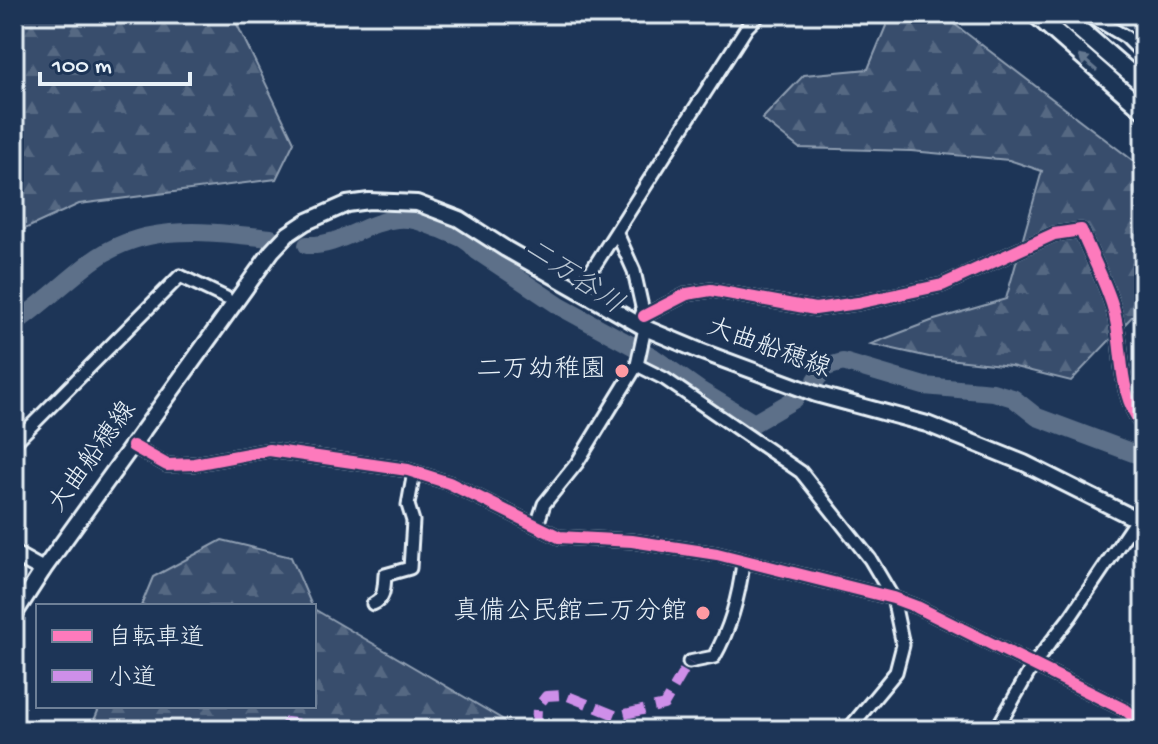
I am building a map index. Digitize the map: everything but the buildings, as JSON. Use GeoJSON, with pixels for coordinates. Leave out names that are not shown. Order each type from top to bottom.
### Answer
{"type":"FeatureCollection","features":[{"type":"Feature","properties":{"kind":"highway"},"geometry":{"type":"LineString","coordinates":[[1035,14],[1144,110]]}},
{"type":"Feature","properties":{"kind":"highway"},"geometry":{"type":"LineString","coordinates":[[1062,14],[1144,85]]}},
{"type":"Feature","properties":{"kind":"main road","name":"大曲船穂線"},"geometry":{"type":"LineString","coordinates":[[14,615],[272,251],[288,234],[306,222],[347,204],[392,200],[417,203],[459,219],[579,290],[700,351],[816,394],[927,424],[1024,463],[1141,517]]}},
{"type":"Feature","properties":{"kind":"main road"},"geometry":{"type":"LineString","coordinates":[[14,554],[43,570]]}},
{"type":"Feature","properties":{"kind":"street"},"geometry":{"type":"LineString","coordinates":[[579,290],[747,27],[760,14]]}},
{"type":"Feature","properties":{"kind":"street"},"geometry":{"type":"LineString","coordinates":[[1087,14],[1126,37],[1144,55]]}},
{"type":"Feature","properties":{"kind":"street"},"geometry":{"type":"LineString","coordinates":[[644,322],[687,294],[711,290],[815,309],[858,303],[942,285],[1054,234],[1081,230],[1111,302],[1119,333],[1123,388],[1144,428]]}},
{"type":"Feature","properties":{"kind":"street"},"geometry":{"type":"LineString","coordinates":[[537,525],[544,504],[577,463],[637,365],[644,322],[634,271],[617,233]]}},
{"type":"Feature","properties":{"kind":"street"},"geometry":{"type":"LineString","coordinates":[[14,443],[180,276],[226,298]]}},
{"type":"Feature","properties":{"kind":"street"},"geometry":{"type":"LineString","coordinates":[[637,365],[665,379],[801,472],[870,559],[893,598],[903,645],[896,672],[848,730]]}},
{"type":"Feature","properties":{"kind":"street"},"geometry":{"type":"LineString","coordinates":[[133,446],[167,465],[194,464],[269,450],[414,472],[449,483],[559,537],[632,541],[717,554],[743,563],[893,598],[1127,711],[1144,726]]}},
{"type":"Feature","properties":{"kind":"street"},"geometry":{"type":"LineString","coordinates":[[373,604],[379,601],[383,593],[385,575],[410,568],[413,521],[408,505],[414,472]]}},
{"type":"Feature","properties":{"kind":"street"},"geometry":{"type":"LineString","coordinates":[[996,730],[1033,665],[1141,517]]}},
{"type":"Feature","properties":{"kind":"street"},"geometry":{"type":"LineString","coordinates":[[689,662],[714,657],[726,636],[734,613],[743,563]]}},
{"type":"Feature","properties":{"kind":"green space"},"geometry":{"type":"Polygon","coordinates":[[[14,14],[229,14],[234,18],[294,142],[276,179],[79,204],[14,234],[14,14]]]}},
{"type":"Feature","properties":{"kind":"green space"},"geometry":{"type":"Polygon","coordinates":[[[906,14],[933,14],[953,23],[1144,169],[1144,304],[1071,381],[1011,366],[929,357],[871,344],[931,321],[1006,299],[1042,171],[1009,160],[911,151],[799,148],[762,119],[804,75],[868,69],[888,21],[906,14]]]}},
{"type":"Feature","properties":{"kind":"green space"},"geometry":{"type":"Polygon","coordinates":[[[222,540],[291,557],[311,604],[142,604],[153,577],[222,540]]]}},
{"type":"Feature","properties":{"kind":"green space"},"geometry":{"type":"Polygon","coordinates":[[[316,610],[521,730],[90,730],[99,708],[316,708],[316,610]]]}},
{"type":"Feature","properties":{"kind":"waterway","name":"二万谷川"},"geometry":{"type":"LineString","coordinates":[[307,245],[330,242],[385,221],[419,221],[465,240],[561,307],[653,357],[754,423],[795,399]]}},
{"type":"Feature","properties":{"kind":"waterway","name":"二万谷川"},"geometry":{"type":"LineString","coordinates":[[14,324],[91,262],[133,240],[178,232],[271,238]]}},
{"type":"Feature","properties":{"kind":"waterway","name":"二万谷川"},"geometry":{"type":"LineString","coordinates":[[816,380],[826,367],[843,362],[924,386],[993,392],[1013,398],[1037,417],[1144,457]]}},
{"type":"Feature","properties":{"kind":"marked path"},"geometry":{"type":"LineString","coordinates":[[536,730],[537,708],[546,696],[565,695],[617,716],[664,705],[689,662]]}},
{"type":"Feature","properties":{"kind":"marked path"},"geometry":{"type":"LineString","coordinates":[[283,730],[287,722],[347,730]]}},
{"type":"Feature","properties":{"kind":"marked path"},"geometry":{"type":"LineString","coordinates":[[420,730],[444,730]]}},
{"type":"Feature","properties":{"kind":"cycle path"},"geometry":{"type":"LineString","coordinates":[[644,316],[687,294],[711,290],[815,309],[858,303],[942,285],[1054,234],[1081,230],[1112,304],[1124,383],[1128,398],[1144,428]]}},
{"type":"Feature","properties":{"kind":"cycle path"},"geometry":{"type":"LineString","coordinates":[[133,446],[167,465],[194,464],[269,450],[408,470],[449,483],[559,537],[632,541],[717,554],[893,598],[1127,711],[1144,726]]}},
{"type":"Feature","properties":{"kind":"place","name":"二万幼稚園"},"geometry":{"type":"Point","coordinates":[622,371]}},
{"type":"Feature","properties":{"kind":"place","name":"真備公民館二万分館"},"geometry":{"type":"Point","coordinates":[703,613]}}]}
